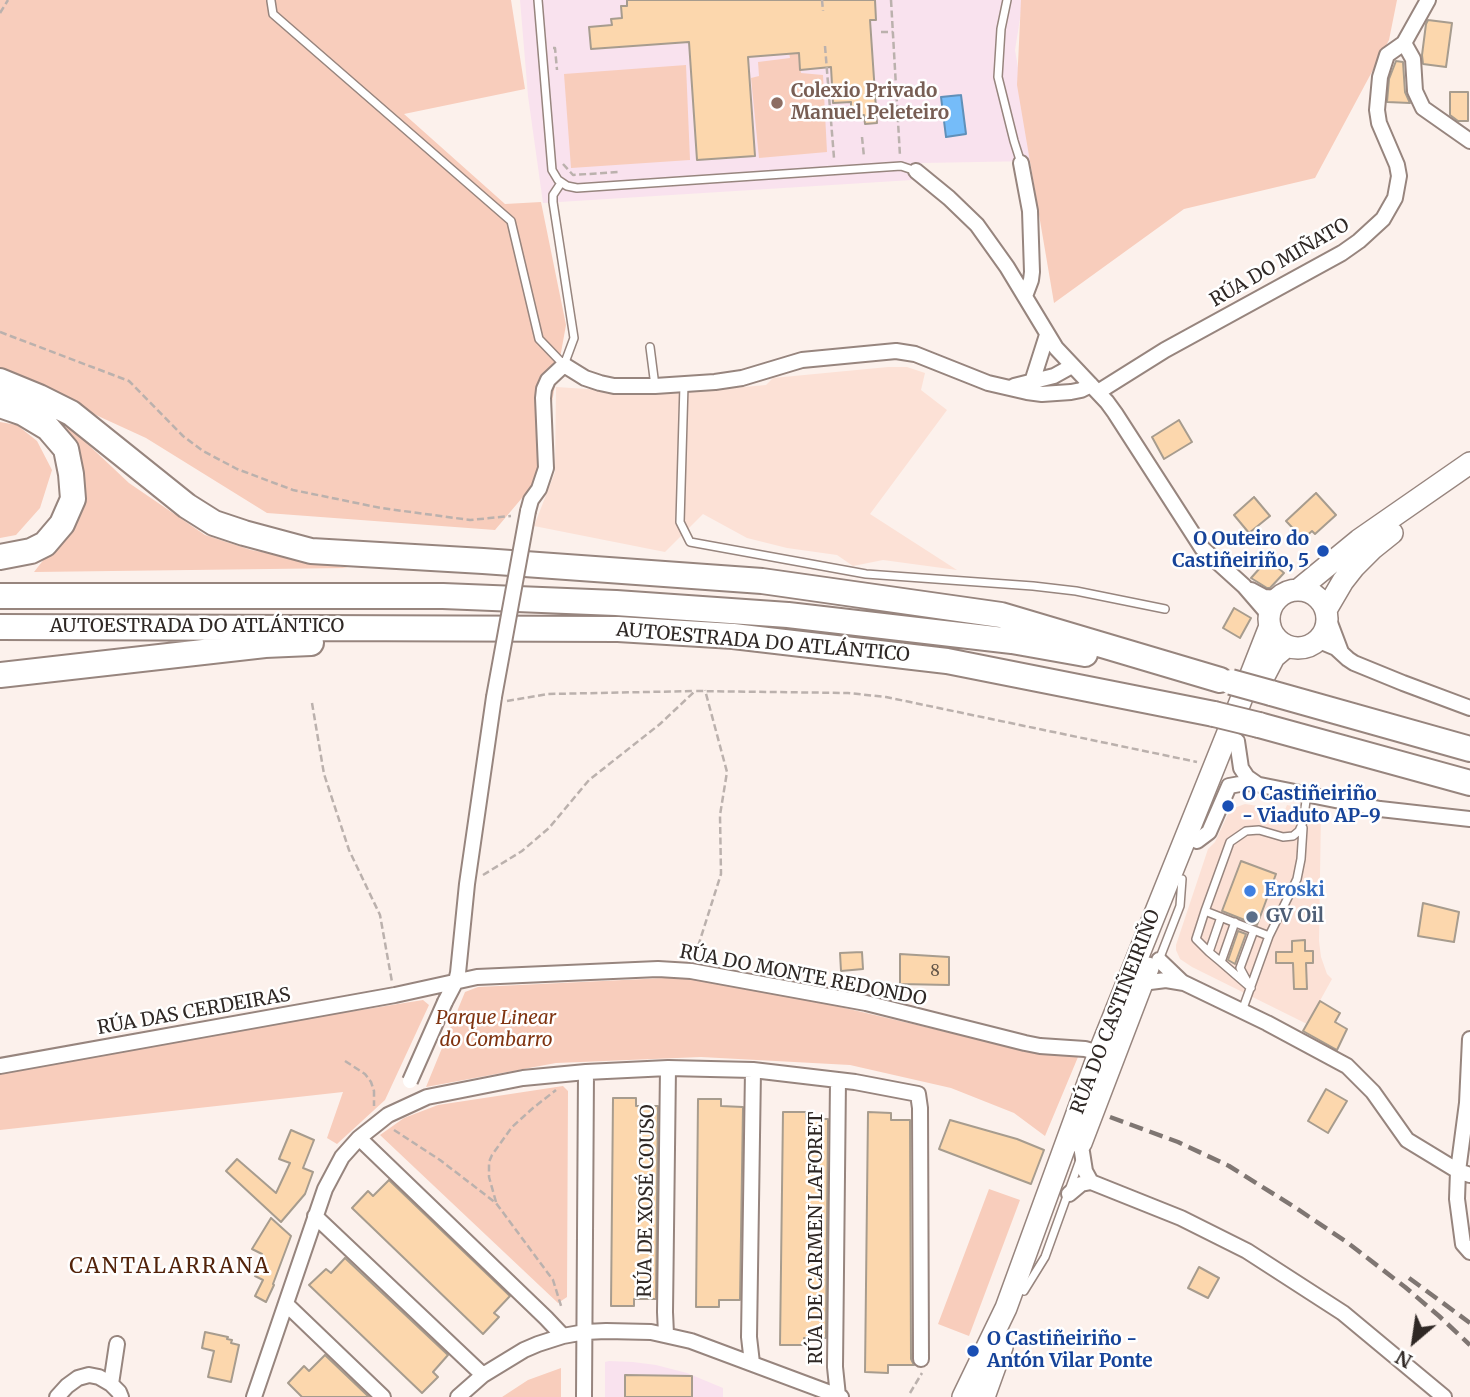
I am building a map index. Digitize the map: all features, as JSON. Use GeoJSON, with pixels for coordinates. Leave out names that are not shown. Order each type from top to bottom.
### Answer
{"type":"FeatureCollection","features":[{"type":"Feature","properties":{"kind":"highway"},"geometry":{"type":"LineString","coordinates":[[0,381],[71,413],[187,506],[214,523],[311,551],[734,579],[1002,615],[1225,681]]}},
{"type":"Feature","properties":{"kind":"highway"},"geometry":{"type":"LineString","coordinates":[[0,405],[23,413],[48,428],[66,449],[73,499],[62,524],[45,544],[31,551],[0,557]]}},
{"type":"Feature","properties":{"kind":"highway","name":"AUTOESTRADA DO ATLÁNTICO"},"geometry":{"type":"LineString","coordinates":[[0,596],[443,596],[616,603],[788,615],[1012,641],[1225,681],[1470,749]]}},
{"type":"Feature","properties":{"kind":"highway","name":"AUTOESTRADA DO ATLÁNTICO"},"geometry":{"type":"LineString","coordinates":[[0,627],[618,629],[733,636],[947,661],[1214,714],[1470,783]]}},
{"type":"Feature","properties":{"kind":"highway"},"geometry":{"type":"LineString","coordinates":[[0,675],[265,645],[415,639],[575,639],[851,650]]}},
{"type":"Feature","properties":{"kind":"main road"},"geometry":{"type":"LineString","coordinates":[[1279,607],[1312,593],[1322,603],[1326,613],[1323,633],[1317,640],[1303,647],[1287,646],[1279,641],[1273,634],[1279,607],[1359,540],[1470,463]]}},
{"type":"Feature","properties":{"kind":"main road"},"geometry":{"type":"LineString","coordinates":[[1326,613],[1343,582],[1371,549],[1470,479]]}},
{"type":"Feature","properties":{"kind":"main road","name":"RÚA DO CASTIÑEIRIÑO"},"geometry":{"type":"LineString","coordinates":[[963,1397],[1006,1308],[1098,1053],[1279,607]]}},
{"type":"Feature","properties":{"kind":"main road","name":"RÚA DO CASTIÑEIRIÑO"},"geometry":{"type":"LineString","coordinates":[[984,1397],[1182,878],[1238,748],[1270,664],[1287,646]]}},
{"type":"Feature","properties":{"kind":"street","name":"RÚA DO MIÑATO"},"geometry":{"type":"LineString","coordinates":[[564,365],[585,378],[614,386],[684,385],[742,378],[802,360],[896,351],[915,354],[988,383],[1027,392],[1058,394],[1094,388],[1342,253],[1383,219],[1395,198],[1399,176],[1379,123],[1377,93],[1380,77],[1387,55],[1404,43],[1428,0]]}},
{"type":"Feature","properties":{"kind":"street"},"geometry":{"type":"LineString","coordinates":[[1404,43],[1413,60],[1415,90],[1423,108],[1470,141]]}},
{"type":"Feature","properties":{"kind":"street"},"geometry":{"type":"LineString","coordinates":[[1021,163],[1030,211],[1032,260],[1031,280],[1025,296]]}},
{"type":"Feature","properties":{"kind":"street"},"geometry":{"type":"LineString","coordinates":[[916,172],[977,225],[1007,267],[1056,348],[1115,412],[1202,548],[1244,586],[1279,607]]}},
{"type":"Feature","properties":{"kind":"street"},"geometry":{"type":"LineString","coordinates":[[1032,382],[1047,335]]}},
{"type":"Feature","properties":{"kind":"street"},"geometry":{"type":"LineString","coordinates":[[398,1109],[456,981],[493,701],[528,512],[546,468],[544,388],[548,380],[564,365]]}},
{"type":"Feature","properties":{"kind":"street"},"geometry":{"type":"LineString","coordinates":[[1009,387],[1054,376],[1072,366]]}},
{"type":"Feature","properties":{"kind":"street"},"geometry":{"type":"LineString","coordinates":[[1326,613],[1341,652]]}},
{"type":"Feature","properties":{"kind":"street"},"geometry":{"type":"LineString","coordinates":[[1317,640],[1330,645],[1354,663],[1402,684],[1470,708]]}},
{"type":"Feature","properties":{"kind":"street"},"geometry":{"type":"LineString","coordinates":[[1238,748],[1241,768],[1247,777],[1258,785]]}},
{"type":"Feature","properties":{"kind":"street"},"geometry":{"type":"LineString","coordinates":[[1198,841],[1209,832],[1229,786],[1238,748]]}},
{"type":"Feature","properties":{"kind":"street"},"geometry":{"type":"LineString","coordinates":[[1229,786],[1250,783],[1380,808],[1470,819]]}},
{"type":"Feature","properties":{"kind":"street"},"geometry":{"type":"LineString","coordinates":[[1159,960],[1184,984]]}},
{"type":"Feature","properties":{"kind":"street","name":"RÚA DO MONTE REDONDO"},"geometry":{"type":"LineString","coordinates":[[395,995],[477,977],[658,969],[691,971],[866,1003],[1033,1045],[1085,1049],[1098,1053]]}},
{"type":"Feature","properties":{"kind":"street"},"geometry":{"type":"LineString","coordinates":[[1150,982],[1166,980],[1184,984],[1267,1023],[1347,1066],[1373,1092],[1407,1140],[1464,1172]]}},
{"type":"Feature","properties":{"kind":"street","name":"RÚA DAS CERDEIRAS"},"geometry":{"type":"LineString","coordinates":[[0,1066],[395,995]]}},
{"type":"Feature","properties":{"kind":"street"},"geometry":{"type":"LineString","coordinates":[[1466,1248],[1457,1199],[1464,1172],[1470,1039]]}},
{"type":"Feature","properties":{"kind":"street"},"geometry":{"type":"LineString","coordinates":[[256,1396],[330,1178],[342,1157],[359,1138],[378,1121],[427,1097],[477,1086],[586,1072],[668,1068],[753,1070],[838,1080],[918,1094],[921,1359]]}},
{"type":"Feature","properties":{"kind":"street","name":"RÚA DE XOSÉ COUSO"},"geometry":{"type":"LineString","coordinates":[[666,1334],[668,1068]]}},
{"type":"Feature","properties":{"kind":"street"},"geometry":{"type":"LineString","coordinates":[[752,1363],[749,1337],[753,1070]]}},
{"type":"Feature","properties":{"kind":"street"},"geometry":{"type":"LineString","coordinates":[[584,1397],[586,1072]]}},
{"type":"Feature","properties":{"kind":"street","name":"RÚA DE CARMEN LAFORET"},"geometry":{"type":"LineString","coordinates":[[838,1080],[835,1367],[841,1397]]}},
{"type":"Feature","properties":{"kind":"street"},"geometry":{"type":"LineString","coordinates":[[359,1138],[563,1336]]}},
{"type":"Feature","properties":{"kind":"street"},"geometry":{"type":"LineString","coordinates":[[1082,1152],[1085,1171],[1091,1182]]}},
{"type":"Feature","properties":{"kind":"street"},"geometry":{"type":"LineString","coordinates":[[1069,1194],[1081,1184],[1091,1182],[1181,1218],[1247,1251],[1343,1313],[1444,1397]]}},
{"type":"Feature","properties":{"kind":"street"},"geometry":{"type":"LineString","coordinates":[[315,1216],[483,1375]]}},
{"type":"Feature","properties":{"kind":"street"},"geometry":{"type":"LineString","coordinates":[[286,1304],[383,1397]]}},
{"type":"Feature","properties":{"kind":"street"},"geometry":{"type":"LineString","coordinates":[[458,1397],[483,1375],[524,1350],[563,1336],[585,1332],[635,1331],[666,1334],[704,1345],[841,1397]]}},
{"type":"Feature","properties":{"kind":"street"},"geometry":{"type":"LineString","coordinates":[[111,1384],[117,1343]]}},
{"type":"Feature","properties":{"kind":"street"},"geometry":{"type":"LineString","coordinates":[[57,1397],[78,1378],[89,1375],[111,1384],[121,1397]]}},
{"type":"Feature","properties":{"kind":"lane"},"geometry":{"type":"LineString","coordinates":[[538,0],[552,170],[561,183],[567,186],[577,188],[901,166],[916,172]]}},
{"type":"Feature","properties":{"kind":"lane"},"geometry":{"type":"LineString","coordinates":[[1007,0],[1001,29],[998,77],[1021,163]]}},
{"type":"Feature","properties":{"kind":"lane"},"geometry":{"type":"LineString","coordinates":[[271,1],[273,14],[511,221],[540,339],[564,365],[574,338],[553,202],[553,195],[561,183]]}},
{"type":"Feature","properties":{"kind":"lane"},"geometry":{"type":"LineString","coordinates":[[650,347],[655,386]]}},
{"type":"Feature","properties":{"kind":"lane"},"geometry":{"type":"LineString","coordinates":[[684,385],[680,522],[690,542],[866,574],[1044,587],[1165,609]]}},
{"type":"Feature","properties":{"kind":"lane"},"geometry":{"type":"LineString","coordinates":[[1241,1011],[1269,936],[1297,879],[1307,794]]}},
{"type":"Feature","properties":{"kind":"lane"},"geometry":{"type":"LineString","coordinates":[[1251,988],[1196,939],[1230,842],[1246,831],[1259,830],[1283,837],[1293,836],[1303,822]]}},
{"type":"Feature","properties":{"kind":"lane"},"geometry":{"type":"LineString","coordinates":[[1024,1291],[1045,1257],[1082,1152],[1180,906],[1182,878]]}},
{"type":"Feature","properties":{"kind":"lane"},"geometry":{"type":"LineString","coordinates":[[1205,911],[1269,936]]}},
{"type":"Feature","properties":{"kind":"lane"},"geometry":{"type":"LineString","coordinates":[[1209,952],[1221,917]]}},
{"type":"Feature","properties":{"kind":"lane"},"geometry":{"type":"LineString","coordinates":[[1221,962],[1235,922]]}},
{"type":"Feature","properties":{"kind":"lane"},"geometry":{"type":"LineString","coordinates":[[1251,988],[1240,968],[1254,930]]}},
{"type":"Feature","properties":{"kind":"path"},"geometry":{"type":"LineString","coordinates":[[0,13],[8,0]]}},
{"type":"Feature","properties":{"kind":"path"},"geometry":{"type":"LineString","coordinates":[[822,0],[823,10]]}},
{"type":"Feature","properties":{"kind":"path"},"geometry":{"type":"LineString","coordinates":[[891,0],[901,166]]}},
{"type":"Feature","properties":{"kind":"path"},"geometry":{"type":"LineString","coordinates":[[881,32],[893,32]]}},
{"type":"Feature","properties":{"kind":"path"},"geometry":{"type":"LineString","coordinates":[[821,159],[834,158],[825,46]]}},
{"type":"Feature","properties":{"kind":"path"},"geometry":{"type":"LineString","coordinates":[[551,48],[555,48],[557,74]]}},
{"type":"Feature","properties":{"kind":"path"},"geometry":{"type":"LineString","coordinates":[[862,137],[864,157]]}},
{"type":"Feature","properties":{"kind":"path"},"geometry":{"type":"LineString","coordinates":[[563,163],[573,175],[625,172]]}},
{"type":"Feature","properties":{"kind":"path"},"geometry":{"type":"LineString","coordinates":[[0,332],[129,381],[183,436],[203,452],[237,469],[293,490],[381,508],[470,520],[528,512]]}},
{"type":"Feature","properties":{"kind":"path"},"geometry":{"type":"LineString","coordinates":[[493,701],[548,694],[705,690],[848,693],[886,697],[1213,768]]}},
{"type":"Feature","properties":{"kind":"path"},"geometry":{"type":"LineString","coordinates":[[691,971],[720,874],[720,815],[727,772],[705,690]]}},
{"type":"Feature","properties":{"kind":"path"},"geometry":{"type":"LineString","coordinates":[[468,880],[485,875],[522,851],[550,828],[589,780],[660,724],[695,691]]}},
{"type":"Feature","properties":{"kind":"path"},"geometry":{"type":"LineString","coordinates":[[312,703],[324,774],[349,850],[380,915],[395,995]]}},
{"type":"Feature","properties":{"kind":"path"},"geometry":{"type":"LineString","coordinates":[[345,1061],[365,1074],[371,1082],[374,1112]]}},
{"type":"Feature","properties":{"kind":"path"},"geometry":{"type":"LineString","coordinates":[[496,1203],[489,1177],[492,1155],[512,1127],[556,1090]]}},
{"type":"Feature","properties":{"kind":"path"},"geometry":{"type":"LineString","coordinates":[[387,1126],[440,1160],[496,1203],[553,1280],[562,1309],[569,1309]]}},
{"type":"Feature","properties":{"kind":"path"},"geometry":{"type":"LineString","coordinates":[[910,1393],[922,1373],[921,1359]]}},
{"type":"Feature","properties":{"kind":"shaded area","name":"Colexio Privado Manuel Peleteiro"},"geometry":{"type":"Polygon","coordinates":[[[520,0],[1023,0],[1015,50],[1034,161],[922,163],[912,180],[543,203],[528,96],[520,0]]]}},
{"type":"Feature","properties":{"kind":"shaded area"},"geometry":{"type":"Polygon","coordinates":[[[907,367],[925,373],[921,390],[947,410],[870,514],[957,570],[883,560],[853,566],[837,555],[787,548],[747,538],[703,514],[665,552],[534,526],[555,472],[556,387],[666,394],[766,385],[773,378],[907,367]]]}},
{"type":"Feature","properties":{"kind":"shaded area","name":"GV Oil"},"geometry":{"type":"Polygon","coordinates":[[[1245,804],[1285,810],[1287,805],[1321,812],[1319,941],[1321,957],[1327,974],[1332,979],[1307,1024],[1192,967],[1180,959],[1176,950],[1208,849],[1215,842],[1229,812],[1245,804]]]}},
{"type":"Feature","properties":{"kind":"shaded area"},"geometry":{"type":"Polygon","coordinates":[[[605,1362],[656,1365],[687,1373],[723,1388],[723,1397],[605,1397],[605,1362]]]}},
{"type":"Feature","properties":{"kind":"green space"},"geometry":{"type":"Polygon","coordinates":[[[0,0],[511,0],[525,89],[404,114],[505,204],[541,202],[566,325],[538,479],[495,530],[267,513],[146,438],[0,371],[0,0]]]}},
{"type":"Feature","properties":{"kind":"green space"},"geometry":{"type":"Polygon","coordinates":[[[1021,0],[1397,0],[1389,40],[1315,178],[1184,209],[1054,303],[1017,85],[1021,0]]]}},
{"type":"Feature","properties":{"kind":"green space"},"geometry":{"type":"Polygon","coordinates":[[[797,38],[801,73],[823,75],[827,152],[759,158],[751,78],[759,76],[758,62],[790,58],[787,41],[797,38]]]}},
{"type":"Feature","properties":{"kind":"green space"},"geometry":{"type":"Polygon","coordinates":[[[686,65],[690,160],[571,168],[564,74],[686,65]]]}},
{"type":"Feature","properties":{"kind":"green space"},"geometry":{"type":"Polygon","coordinates":[[[62,420],[129,483],[205,535],[251,550],[348,568],[34,572],[76,518],[83,497],[84,475],[77,447],[62,420]]]}},
{"type":"Feature","properties":{"kind":"green space"},"geometry":{"type":"Polygon","coordinates":[[[0,422],[17,425],[37,441],[52,470],[40,508],[16,535],[0,538],[0,422]]]}},
{"type":"Feature","properties":{"kind":"green space","name":"Parque Linear do Combarro"},"geometry":{"type":"Polygon","coordinates":[[[686,977],[798,997],[1036,1053],[1078,1057],[1045,1136],[1014,1113],[951,1088],[850,1065],[701,1057],[556,1063],[426,1087],[465,992],[478,987],[686,977]]]}},
{"type":"Feature","properties":{"kind":"green space","name":"Parque Linear do Combarro"},"geometry":{"type":"Polygon","coordinates":[[[423,1000],[429,1005],[385,1100],[337,1144],[327,1138],[343,1092],[0,1130],[0,1068],[423,1000]]]}},
{"type":"Feature","properties":{"kind":"green space","name":"Parque Linear do Combarro"},"geometry":{"type":"Polygon","coordinates":[[[563,1086],[568,1091],[567,1297],[558,1303],[380,1135],[404,1118],[438,1105],[563,1086]]]}},
{"type":"Feature","properties":{"kind":"green space"},"geometry":{"type":"Polygon","coordinates":[[[989,1189],[1020,1200],[969,1336],[938,1324],[989,1189]]]}},
{"type":"Feature","properties":{"kind":"green space"},"geometry":{"type":"Polygon","coordinates":[[[561,1368],[561,1397],[502,1397],[528,1380],[561,1368]]]}},
{"type":"Feature","properties":{"kind":"water"},"geometry":{"type":"Polygon","coordinates":[[[961,95],[966,134],[946,137],[941,97],[961,95]]]}},
{"type":"Feature","properties":{"kind":"building"},"geometry":{"type":"Polygon","coordinates":[[[627,0],[875,0],[876,20],[870,20],[877,123],[865,124],[864,115],[857,115],[857,109],[851,110],[851,102],[833,103],[831,67],[800,70],[799,53],[748,57],[755,156],[697,160],[689,42],[591,49],[589,27],[612,25],[611,19],[622,18],[621,6],[627,6],[627,0]]]}},
{"type":"Feature","properties":{"kind":"building"},"geometry":{"type":"Polygon","coordinates":[[[1428,20],[1452,23],[1446,67],[1423,64],[1428,20]]]}},
{"type":"Feature","properties":{"kind":"building"},"geometry":{"type":"Polygon","coordinates":[[[1396,61],[1403,62],[1405,92],[1410,103],[1387,102],[1389,79],[1396,61]]]}},
{"type":"Feature","properties":{"kind":"building"},"geometry":{"type":"Polygon","coordinates":[[[1450,92],[1468,92],[1468,121],[1458,121],[1450,115],[1450,92]]]}},
{"type":"Feature","properties":{"kind":"building"},"geometry":{"type":"Polygon","coordinates":[[[1179,420],[1192,442],[1164,459],[1152,437],[1179,420]]]}},
{"type":"Feature","properties":{"kind":"building"},"geometry":{"type":"Polygon","coordinates":[[[1316,493],[1336,515],[1315,534],[1312,531],[1303,539],[1286,521],[1316,493]]]}},
{"type":"Feature","properties":{"kind":"building"},"geometry":{"type":"Polygon","coordinates":[[[1254,497],[1270,516],[1249,533],[1234,515],[1254,497]]]}},
{"type":"Feature","properties":{"kind":"building"},"geometry":{"type":"Polygon","coordinates":[[[1268,559],[1284,573],[1270,588],[1251,578],[1268,559]]]}},
{"type":"Feature","properties":{"kind":"building"},"geometry":{"type":"Polygon","coordinates":[[[1234,608],[1251,618],[1240,638],[1223,628],[1234,608]]]}},
{"type":"Feature","properties":{"kind":"building","name":"Eroski"},"geometry":{"type":"Polygon","coordinates":[[[1241,861],[1276,874],[1257,925],[1222,911],[1241,861]]]}},
{"type":"Feature","properties":{"kind":"building"},"geometry":{"type":"Polygon","coordinates":[[[1423,903],[1459,912],[1454,942],[1418,936],[1423,903]]]}},
{"type":"Feature","properties":{"kind":"building"},"geometry":{"type":"Polygon","coordinates":[[[1238,931],[1246,934],[1235,964],[1228,960],[1238,931]]]}},
{"type":"Feature","properties":{"kind":"building"},"geometry":{"type":"Polygon","coordinates":[[[1305,940],[1305,951],[1313,951],[1313,963],[1306,963],[1307,989],[1294,989],[1293,963],[1276,963],[1276,952],[1292,952],[1292,941],[1305,940]]]}},
{"type":"Feature","properties":{"kind":"building"},"geometry":{"type":"Polygon","coordinates":[[[862,952],[863,969],[841,971],[840,953],[862,952]]]}},
{"type":"Feature","properties":{"kind":"building"},"geometry":{"type":"Polygon","coordinates":[[[900,954],[949,957],[949,985],[900,984],[900,954]]]}},
{"type":"Feature","properties":{"kind":"building"},"geometry":{"type":"Polygon","coordinates":[[[1320,1001],[1340,1013],[1335,1022],[1347,1029],[1337,1050],[1303,1031],[1320,1001]]]}},
{"type":"Feature","properties":{"kind":"building"},"geometry":{"type":"Polygon","coordinates":[[[1326,1089],[1347,1101],[1328,1133],[1308,1121],[1326,1089]]]}},
{"type":"Feature","properties":{"kind":"building"},"geometry":{"type":"Polygon","coordinates":[[[613,1098],[636,1098],[636,1106],[658,1106],[656,1299],[634,1299],[634,1306],[611,1306],[613,1098]]]}},
{"type":"Feature","properties":{"kind":"building"},"geometry":{"type":"Polygon","coordinates":[[[698,1099],[721,1099],[721,1106],[743,1107],[740,1300],[719,1300],[719,1307],[696,1307],[698,1099]]]}},
{"type":"Feature","properties":{"kind":"building"},"geometry":{"type":"Polygon","coordinates":[[[783,1112],[806,1112],[806,1119],[828,1119],[826,1338],[804,1338],[804,1345],[780,1345],[783,1112]]]}},
{"type":"Feature","properties":{"kind":"building"},"geometry":{"type":"Polygon","coordinates":[[[868,1112],[891,1113],[891,1120],[910,1120],[911,1359],[914,1365],[888,1365],[888,1373],[865,1372],[868,1112]]]}},
{"type":"Feature","properties":{"kind":"building"},"geometry":{"type":"Polygon","coordinates":[[[950,1120],[1017,1139],[1044,1150],[1031,1184],[939,1149],[950,1120]]]}},
{"type":"Feature","properties":{"kind":"building"},"geometry":{"type":"Polygon","coordinates":[[[291,1130],[314,1140],[303,1168],[313,1172],[305,1194],[281,1222],[226,1171],[237,1159],[276,1193],[290,1163],[279,1159],[291,1130]]]}},
{"type":"Feature","properties":{"kind":"building"},"geometry":{"type":"Polygon","coordinates":[[[389,1180],[510,1296],[494,1313],[499,1317],[483,1334],[352,1208],[368,1191],[373,1196],[389,1180]]]}},
{"type":"Feature","properties":{"kind":"building"},"geometry":{"type":"Polygon","coordinates":[[[271,1218],[291,1236],[266,1302],[255,1296],[263,1280],[255,1276],[263,1260],[259,1258],[262,1254],[252,1249],[271,1218]]]}},
{"type":"Feature","properties":{"kind":"building"},"geometry":{"type":"Polygon","coordinates":[[[345,1258],[448,1355],[433,1372],[438,1377],[422,1393],[309,1285],[326,1269],[331,1273],[345,1258]]]}},
{"type":"Feature","properties":{"kind":"building"},"geometry":{"type":"Polygon","coordinates":[[[1199,1267],[1219,1278],[1208,1298],[1188,1288],[1199,1267]]]}},
{"type":"Feature","properties":{"kind":"building"},"geometry":{"type":"Polygon","coordinates":[[[205,1332],[228,1337],[227,1339],[232,1340],[231,1343],[239,1345],[231,1382],[208,1377],[214,1351],[202,1348],[205,1332]]]}},
{"type":"Feature","properties":{"kind":"building"},"geometry":{"type":"Polygon","coordinates":[[[325,1355],[369,1397],[302,1397],[288,1383],[304,1366],[309,1371],[325,1355]]]}},
{"type":"Feature","properties":{"kind":"building"},"geometry":{"type":"Polygon","coordinates":[[[625,1375],[692,1376],[692,1397],[625,1397],[625,1375]]]}},
{"type":"Feature","properties":{"kind":"railway"},"geometry":{"type":"LineString","coordinates":[[1110,1117],[1178,1142],[1229,1166],[1296,1208],[1348,1243],[1405,1287],[1470,1345]]}},
{"type":"Feature","properties":{"kind":"railway"},"geometry":{"type":"LineString","coordinates":[[1409,1278],[1470,1323]]}},
{"type":"Feature","properties":{"kind":"place","name":"Colexio Privado Manuel Peleteiro"},"geometry":{"type":"Point","coordinates":[777,103]}},
{"type":"Feature","properties":{"kind":"place","name":"O Outeiro do Castiñeiriño, 5"},"geometry":{"type":"Point","coordinates":[1323,551]}},
{"type":"Feature","properties":{"kind":"place","name":"O Castiñeiriño - Viaduto AP-9"},"geometry":{"type":"Point","coordinates":[1228,806]}},
{"type":"Feature","properties":{"kind":"place","name":"Eroski"},"geometry":{"type":"Point","coordinates":[1250,891]}},
{"type":"Feature","properties":{"kind":"place","name":"GV Oil"},"geometry":{"type":"Point","coordinates":[1252,917]}},
{"type":"Feature","properties":{"kind":"place","name":"O Castiñeiriño - Antón Vilar Ponte"},"geometry":{"type":"Point","coordinates":[973,1351]}},
{"type":"Feature","properties":{"kind":"district","name":"CANTALARRANA"},"geometry":{"type":"Point","coordinates":[170,1267]}}]}
